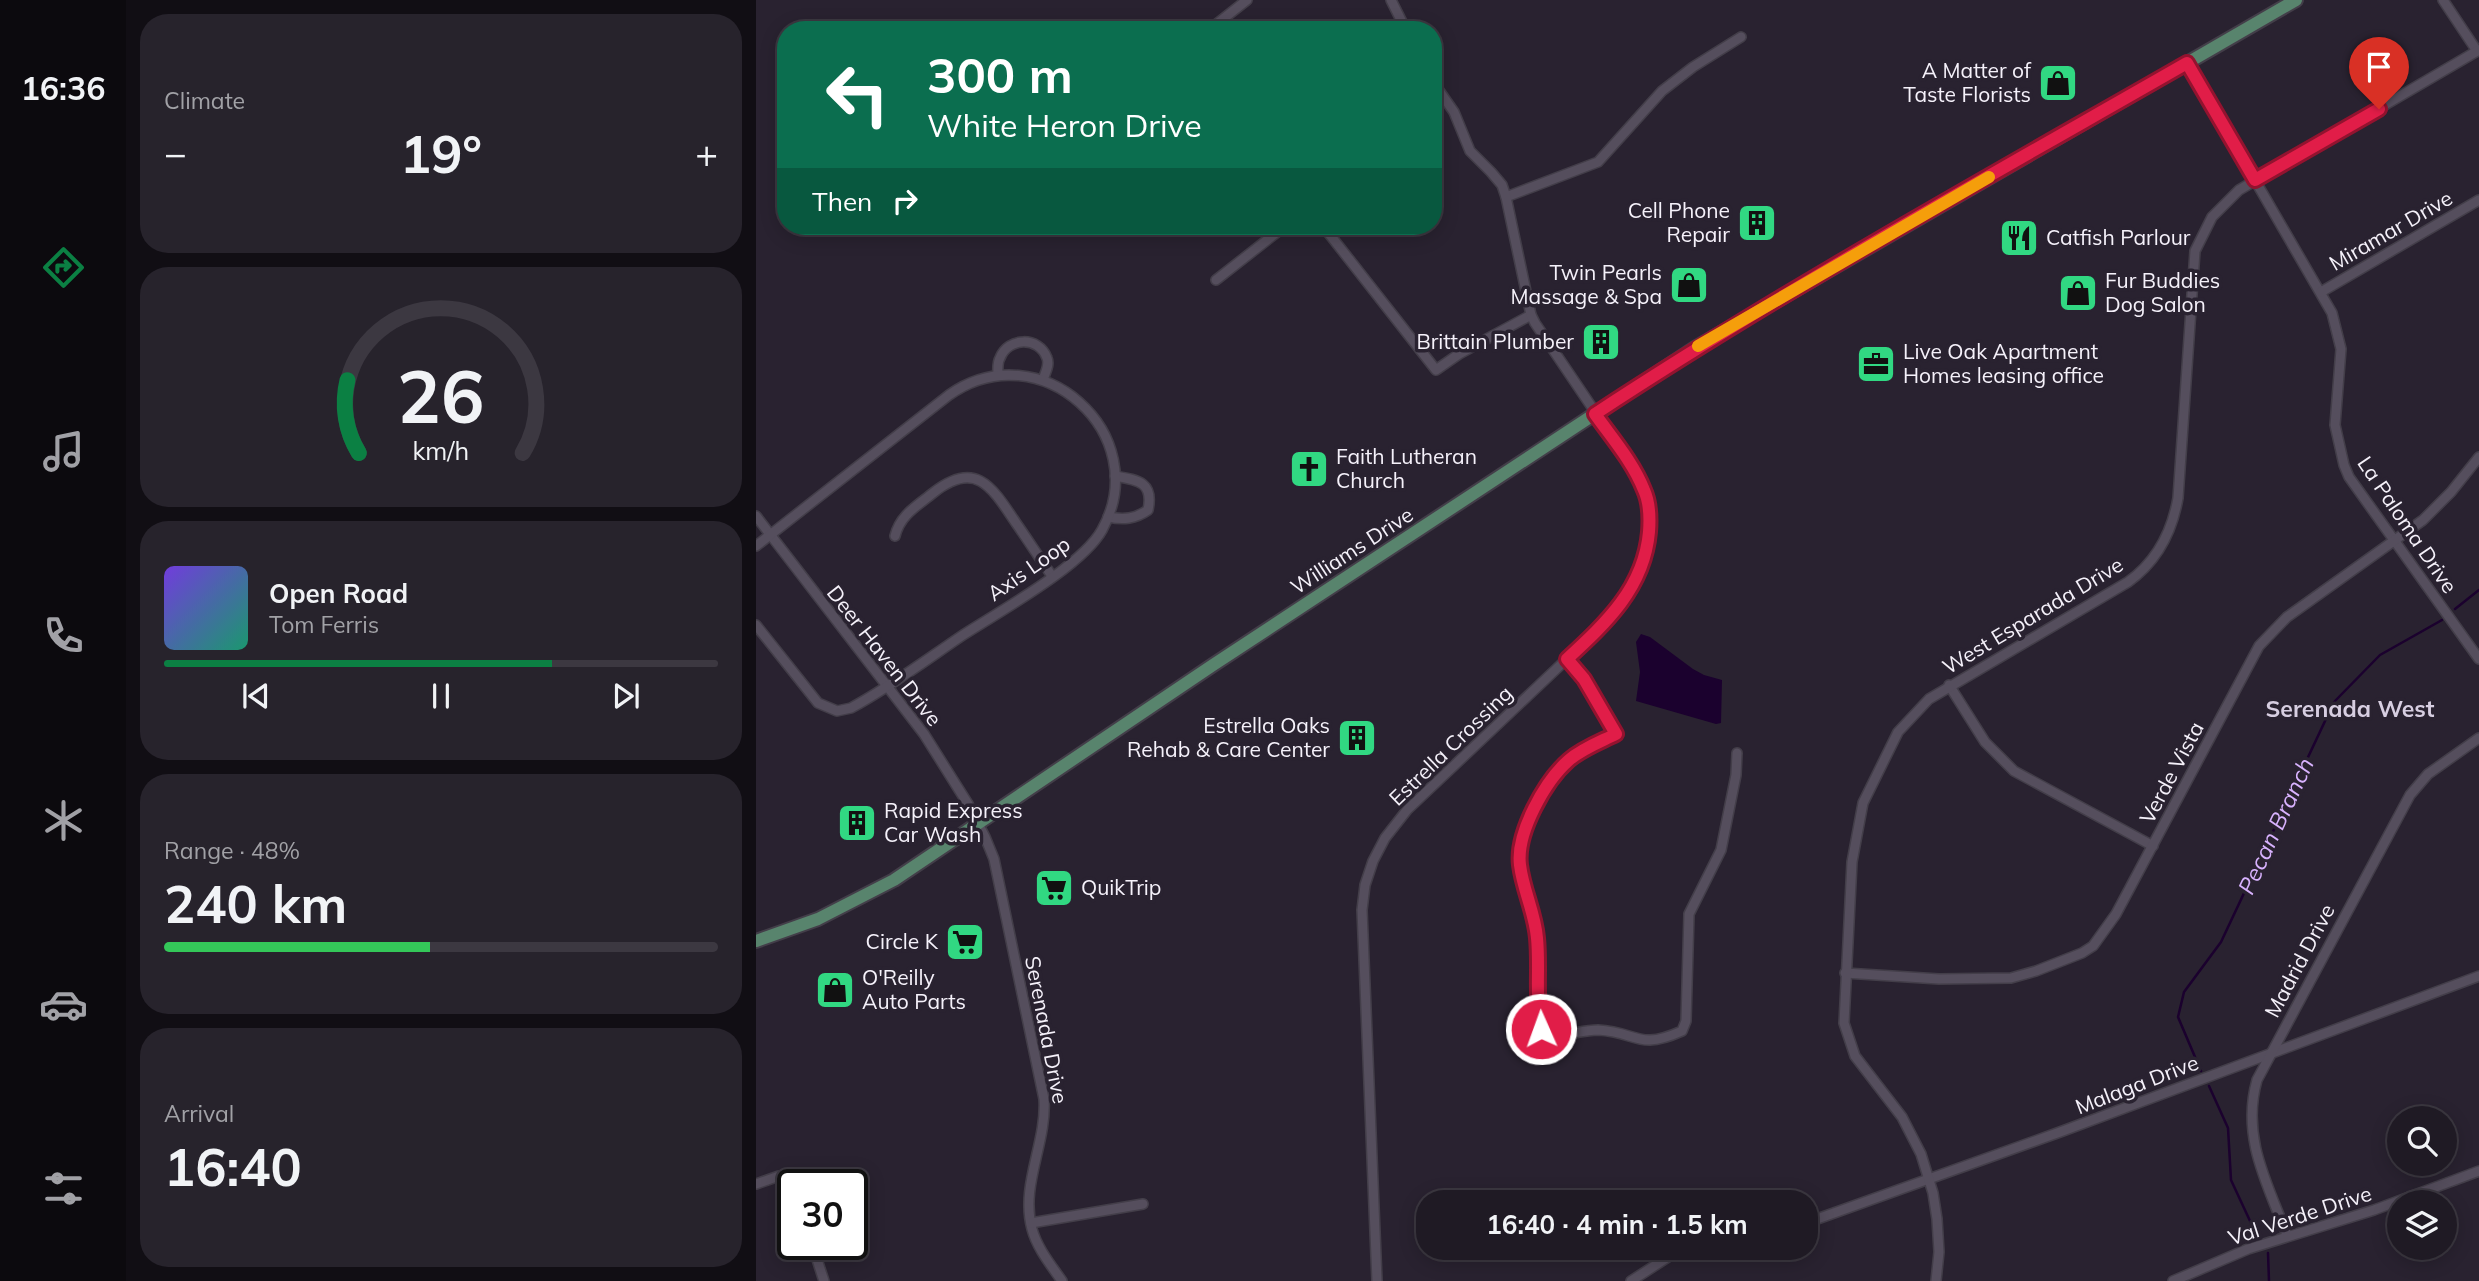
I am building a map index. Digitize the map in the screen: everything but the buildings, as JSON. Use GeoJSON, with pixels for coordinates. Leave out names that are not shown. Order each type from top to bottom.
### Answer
{"type":"FeatureCollection","features":[{"type":"Feature","properties":{"kind":"main road","name":"Williams Drive"},"geometry":{"type":"LineString","coordinates":[[756,942],[794,930],[894,880],[977,822],[1695,348],[2296,0]]}},
{"type":"Feature","properties":{"kind":"street"},"geometry":{"type":"LineString","coordinates":[[1221,21],[1248,0]]}},
{"type":"Feature","properties":{"kind":"street"},"geometry":{"type":"LineString","coordinates":[[1391,0],[1402,21]]}},
{"type":"Feature","properties":{"kind":"street"},"geometry":{"type":"LineString","coordinates":[[2443,0],[2478,50]]}},
{"type":"Feature","properties":{"kind":"street"},"geometry":{"type":"LineString","coordinates":[[1506,197],[1598,162],[1662,91],[1693,66],[1741,37]]}},
{"type":"Feature","properties":{"kind":"street","name":"West Esparada Drive"},"geometry":{"type":"LineString","coordinates":[[1936,1281],[1939,1230],[1921,1154],[1909,1129],[1859,1062],[1850,1045],[1844,1023],[1853,862],[1863,803],[1898,732],[1920,706],[1950,685],[2128,582],[2144,569],[2160,549],[2172,525],[2178,498],[2195,251],[2205,227],[2218,209],[2255,180],[2478,50]]}},
{"type":"Feature","properties":{"kind":"street","name":"La Paloma Drive"},"geometry":{"type":"LineString","coordinates":[[2187,63],[2332,313],[2340,338],[2341,362],[2335,425],[2339,452],[2349,477],[2479,659]]}},
{"type":"Feature","properties":{"kind":"street"},"geometry":{"type":"LineString","coordinates":[[1330,235],[1436,370],[1466,350],[1531,315],[1502,185],[1470,151],[1454,112],[1442,95]]}},
{"type":"Feature","properties":{"kind":"street","name":"Miramar Drive"},"geometry":{"type":"LineString","coordinates":[[2320,292],[2479,200]]}},
{"type":"Feature","properties":{"kind":"street"},"geometry":{"type":"LineString","coordinates":[[1216,280],[1274,235]]}},
{"type":"Feature","properties":{"kind":"street","name":"Estrella Crossing"},"geometry":{"type":"LineString","coordinates":[[1377,1281],[1362,910],[1373,861],[1385,838],[1407,810],[1616,612],[1630,593],[1642,566],[1648,537],[1650,519],[1645,492],[1633,468],[1531,315]]}},
{"type":"Feature","properties":{"kind":"street"},"geometry":{"type":"LineString","coordinates":[[998,374],[1000,357],[1006,349],[1016,342],[1026,341],[1037,346],[1047,358],[1048,366],[1043,380]]}},
{"type":"Feature","properties":{"kind":"street","name":"Axis Loop"},"geometry":{"type":"LineString","coordinates":[[756,546],[949,395],[973,381],[998,374],[1015,374],[1043,380],[1072,396],[1096,422],[1110,446],[1115,476],[1114,498],[1099,535],[1087,550],[1052,576],[851,708],[837,710],[823,706],[813,699],[756,625]]}},
{"type":"Feature","properties":{"kind":"street","name":"Verde Vista"},"geometry":{"type":"LineString","coordinates":[[1845,973],[1997,980],[2024,975],[2068,960],[2093,946],[2116,914],[2259,646],[2287,617],[2396,541],[2438,507],[2479,457]]}},
{"type":"Feature","properties":{"kind":"street"},"geometry":{"type":"LineString","coordinates":[[1108,517],[1124,520],[1136,517],[1148,510],[1151,498],[1146,487],[1137,480],[1115,476]]}},
{"type":"Feature","properties":{"kind":"street"},"geometry":{"type":"LineString","coordinates":[[895,536],[901,519],[949,481],[964,477],[979,480],[994,491],[1052,576]]}},
{"type":"Feature","properties":{"kind":"street","name":"Deer Haven Drive"},"geometry":{"type":"LineString","coordinates":[[756,516],[928,740],[977,822]]}},
{"type":"Feature","properties":{"kind":"street"},"geometry":{"type":"LineString","coordinates":[[1567,659],[1584,679],[1616,734],[1581,750],[1548,785],[1525,829],[1519,854],[1537,936],[1539,1019],[1545,1034],[1569,1035],[1602,1030],[1639,1040],[1655,1041],[1682,1031],[1686,1021],[1689,914],[1721,850],[1736,775],[1737,753]]}},
{"type":"Feature","properties":{"kind":"street"},"geometry":{"type":"LineString","coordinates":[[1950,685],[1984,742],[2014,771],[2153,846]]}},
{"type":"Feature","properties":{"kind":"street","name":"Madrid Drive"},"geometry":{"type":"LineString","coordinates":[[2287,1235],[2261,1167],[2251,1128],[2253,1093],[2270,1054],[2410,795],[2428,774],[2479,738]]}},
{"type":"Feature","properties":{"kind":"street","name":"Serenada Drive"},"geometry":{"type":"LineString","coordinates":[[977,822],[994,859],[1044,1099],[1044,1129],[1028,1191],[1031,1223],[1040,1249],[1062,1281]]}},
{"type":"Feature","properties":{"kind":"street","name":"Malaga Drive"},"geometry":{"type":"LineString","coordinates":[[1818,1219],[2479,976]]}},
{"type":"Feature","properties":{"kind":"street","name":"Val Verde Drive"},"geometry":{"type":"LineString","coordinates":[[2173,1281],[2248,1249],[2374,1210],[2479,1171]]}},
{"type":"Feature","properties":{"kind":"street"},"geometry":{"type":"LineString","coordinates":[[756,1184],[777,1177]]}},
{"type":"Feature","properties":{"kind":"street"},"geometry":{"type":"LineString","coordinates":[[1031,1223],[1143,1204]]}},
{"type":"Feature","properties":{"kind":"street"},"geometry":{"type":"LineString","coordinates":[[817,1260],[824,1281]]}},
{"type":"Feature","properties":{"kind":"street"},"geometry":{"type":"LineString","coordinates":[[1631,1281],[1663,1260]]}},
{"type":"Feature","properties":{"kind":"shaded area"},"geometry":{"type":"Polygon","coordinates":[[[1641,634],[1650,637],[1693,669],[1722,680],[1721,723],[1716,724],[1636,701],[1640,672],[1636,642],[1641,634]]]}},
{"type":"Feature","properties":{"kind":"waterway","name":"Pecan Branch"},"geometry":{"type":"LineString","coordinates":[[2455,609],[2479,590]]}},
{"type":"Feature","properties":{"kind":"waterway","name":"Pecan Branch"},"geometry":{"type":"LineString","coordinates":[[2201,1071],[2178,1017],[2184,992],[2221,942],[2334,702],[2380,655],[2442,620]]}},
{"type":"Feature","properties":{"kind":"waterway","name":"Pecan Branch"},"geometry":{"type":"LineString","coordinates":[[2209,1086],[2228,1128],[2231,1180],[2257,1236]]}},
{"type":"Feature","properties":{"kind":"waterway","name":"Pecan Branch"},"geometry":{"type":"LineString","coordinates":[[2268,1253],[2269,1281]]}},
{"type":"Feature","properties":{"kind":"slow traffic"},"geometry":{"type":"LineString","coordinates":[[1698,346],[1989,177]]}},
{"type":"Feature","properties":{"kind":"place","name":"A Matter of Taste Florists"},"geometry":{"type":"Point","coordinates":[2058,83]}},
{"type":"Feature","properties":{"kind":"place","name":"Cell Phone Repair"},"geometry":{"type":"Point","coordinates":[1757,223]}},
{"type":"Feature","properties":{"kind":"place","name":"Catfish Parlour"},"geometry":{"type":"Point","coordinates":[2019,238]}},
{"type":"Feature","properties":{"kind":"place","name":"Twin Pearls Massage & Spa"},"geometry":{"type":"Point","coordinates":[1689,285]}},
{"type":"Feature","properties":{"kind":"place","name":"Fur Buddies Dog Salon"},"geometry":{"type":"Point","coordinates":[2078,293]}},
{"type":"Feature","properties":{"kind":"place","name":"Brittain Plumber"},"geometry":{"type":"Point","coordinates":[1601,342]}},
{"type":"Feature","properties":{"kind":"place","name":"Live Oak Apartment Homes leasing office"},"geometry":{"type":"Point","coordinates":[1876,364]}},
{"type":"Feature","properties":{"kind":"place","name":"Faith Lutheran Church"},"geometry":{"type":"Point","coordinates":[1309,469]}},
{"type":"Feature","properties":{"kind":"place","name":"Estrella Oaks Rehab & Care Center"},"geometry":{"type":"Point","coordinates":[1357,738]}},
{"type":"Feature","properties":{"kind":"place","name":"Rapid Express Car Wash"},"geometry":{"type":"Point","coordinates":[857,823]}},
{"type":"Feature","properties":{"kind":"place","name":"QuikTrip"},"geometry":{"type":"Point","coordinates":[1054,888]}},
{"type":"Feature","properties":{"kind":"place","name":"Circle K"},"geometry":{"type":"Point","coordinates":[965,942]}},
{"type":"Feature","properties":{"kind":"place","name":"O'Reilly Auto Parts"},"geometry":{"type":"Point","coordinates":[835,990]}},
{"type":"Feature","properties":{"kind":"district","name":"Serenada West"},"geometry":{"type":"Point","coordinates":[2350,709]}},
{"type":"Feature","properties":{"kind":"route"},"geometry":{"type":"LineString","coordinates":[[1541,1029],[1537,936],[1533,914],[1525,894],[1519,854],[1525,829],[1548,785],[1581,750],[1616,734],[1581,674],[1567,659],[1616,612],[1630,593],[1642,566],[1650,519],[1645,492],[1633,468],[1595,414],[1779,297],[2187,63],[2255,180],[2379,109]]}}]}
